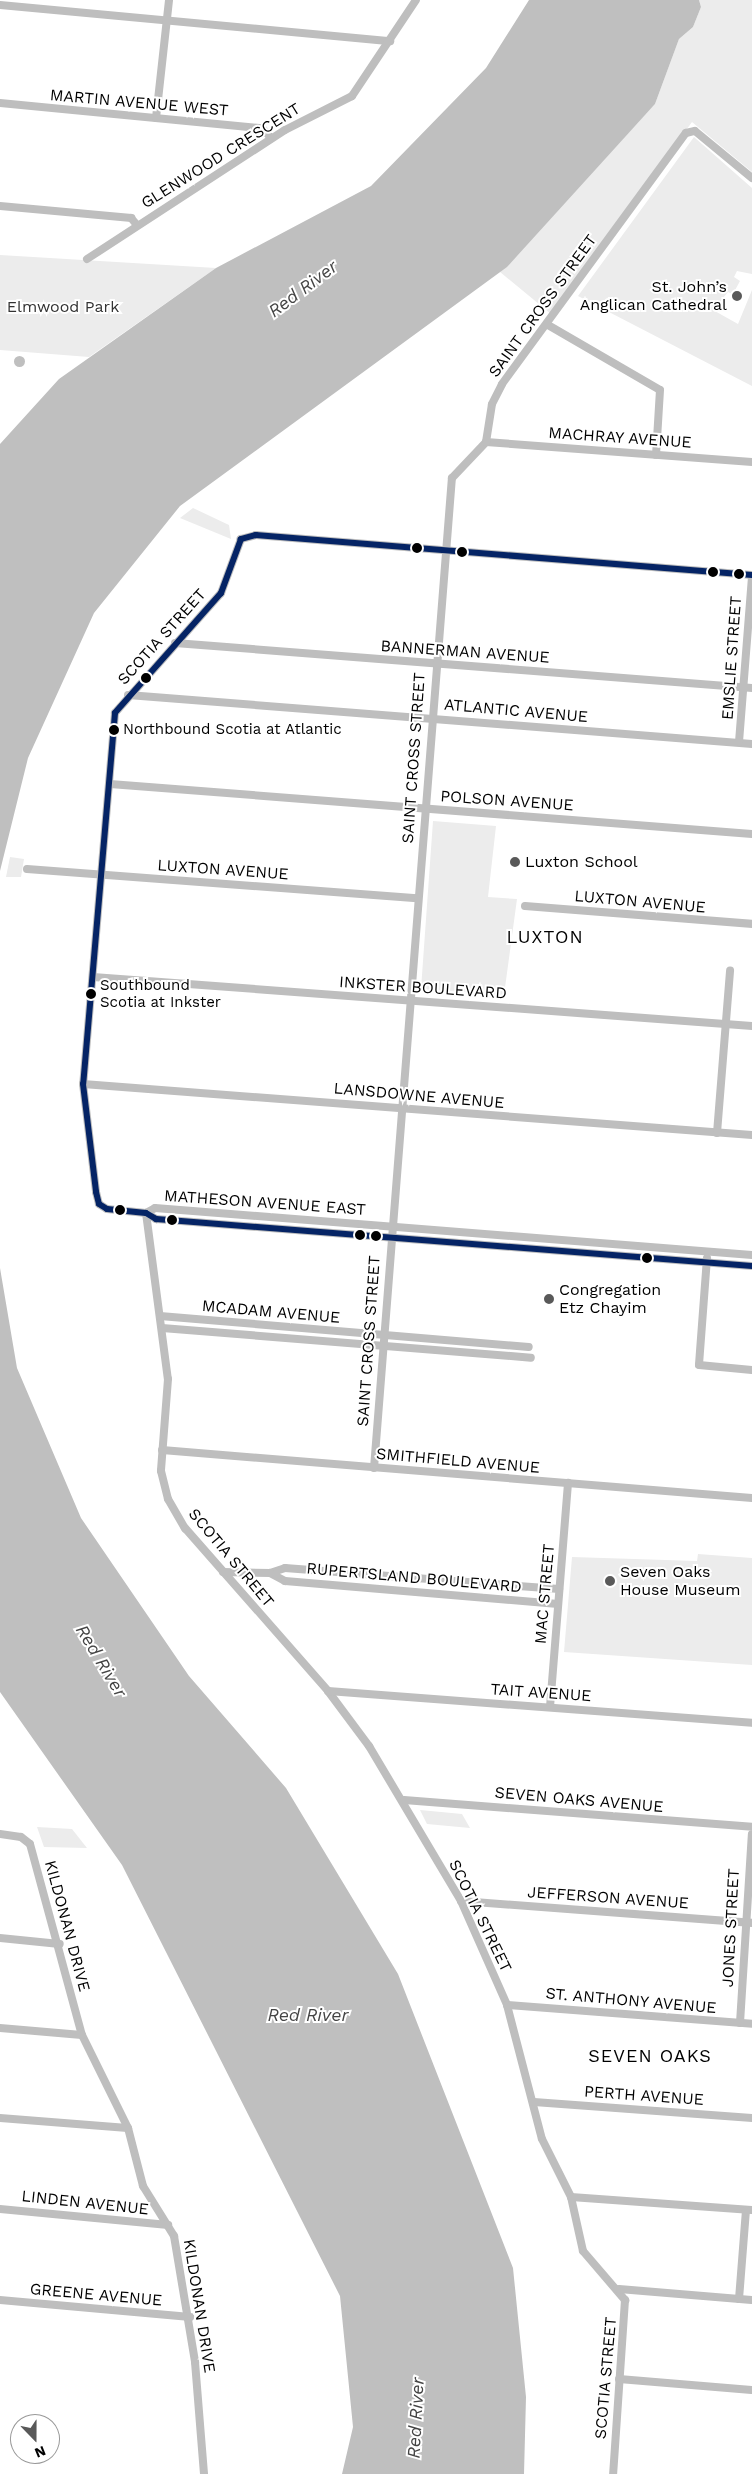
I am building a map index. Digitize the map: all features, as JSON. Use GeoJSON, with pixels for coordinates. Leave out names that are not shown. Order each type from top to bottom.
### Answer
{"type":"FeatureCollection","features":[{"type":"Feature","properties":{"kind":"street"},"geometry":{"type":"LineString","coordinates":[[156,118],[169,0]]}},
{"type":"Feature","properties":{"kind":"street","name":"GLENWOOD CRESCENT"},"geometry":{"type":"LineString","coordinates":[[87,259],[136,224],[271,138],[352,96],[416,0]]}},
{"type":"Feature","properties":{"kind":"street"},"geometry":{"type":"LineString","coordinates":[[0,5],[390,41]]}},
{"type":"Feature","properties":{"kind":"street","name":"MARTIN AVENUE WEST"},"geometry":{"type":"LineString","coordinates":[[0,103],[262,128],[271,138]]}},
{"type":"Feature","properties":{"kind":"street","name":"SAINT CROSS STREET"},"geometry":{"type":"LineString","coordinates":[[374,1468],[435,663],[452,478],[486,442],[492,404],[502,384],[548,325],[691,129],[752,178]]}},
{"type":"Feature","properties":{"kind":"street"},"geometry":{"type":"LineString","coordinates":[[0,206],[131,218],[136,224]]}},
{"type":"Feature","properties":{"kind":"street"},"geometry":{"type":"LineString","coordinates":[[548,325],[660,390],[656,455]]}},
{"type":"Feature","properties":{"kind":"street","name":"MACHRAY AVENUE"},"geometry":{"type":"LineString","coordinates":[[486,442],[752,462]]}},
{"type":"Feature","properties":{"kind":"street","name":"SCOTIA STREET"},"geometry":{"type":"LineString","coordinates":[[444,550],[250,535],[241,539],[220,593],[128,695],[115,713],[103,875],[83,1084],[99,1204],[146,1213],[168,1378],[162,1450],[164,1486],[176,1514],[223,1572],[328,1691],[404,1800],[461,1901],[507,2005],[534,2102],[544,2147],[571,2197],[583,2251],[619,2289],[626,2306],[613,2474]]}},
{"type":"Feature","properties":{"kind":"street"},"geometry":{"type":"LineString","coordinates":[[444,550],[752,575]]}},
{"type":"Feature","properties":{"kind":"street","name":"EMSLIE STREET"},"geometry":{"type":"LineString","coordinates":[[739,742],[752,575]]}},
{"type":"Feature","properties":{"kind":"street","name":"BANNERMAN AVENUE"},"geometry":{"type":"LineString","coordinates":[[175,643],[752,688]]}},
{"type":"Feature","properties":{"kind":"street","name":"ATLANTIC AVENUE"},"geometry":{"type":"LineString","coordinates":[[128,695],[752,744]]}},
{"type":"Feature","properties":{"kind":"street","name":"POLSON AVENUE"},"geometry":{"type":"LineString","coordinates":[[110,784],[752,834]]}},
{"type":"Feature","properties":{"kind":"street","name":"LUXTON AVENUE"},"geometry":{"type":"LineString","coordinates":[[28,869],[417,898]]}},
{"type":"Feature","properties":{"kind":"street","name":"LUXTON AVENUE"},"geometry":{"type":"LineString","coordinates":[[525,906],[752,924]]}},
{"type":"Feature","properties":{"kind":"street"},"geometry":{"type":"LineString","coordinates":[[717,1133],[730,971]]}},
{"type":"Feature","properties":{"kind":"street","name":"INKSTER BOULEVARD"},"geometry":{"type":"LineString","coordinates":[[93,977],[752,1026]]}},
{"type":"Feature","properties":{"kind":"street","name":"LANSDOWNE AVENUE"},"geometry":{"type":"LineString","coordinates":[[83,1084],[752,1136]]}},
{"type":"Feature","properties":{"kind":"street","name":"MATHESON AVENUE EAST"},"geometry":{"type":"LineString","coordinates":[[752,1255],[155,1208],[146,1213],[156,1220],[752,1266]]}},
{"type":"Feature","properties":{"kind":"street"},"geometry":{"type":"LineString","coordinates":[[707,1251],[699,1365],[752,1370]]}},
{"type":"Feature","properties":{"kind":"street","name":"MCADAM AVENUE"},"geometry":{"type":"LineString","coordinates":[[160,1316],[529,1346]]}},
{"type":"Feature","properties":{"kind":"street","name":"MCADAM AVENUE"},"geometry":{"type":"LineString","coordinates":[[162,1328],[531,1358]]}},
{"type":"Feature","properties":{"kind":"street","name":"SMITHFIELD AVENUE"},"geometry":{"type":"LineString","coordinates":[[162,1450],[752,1498]]}},
{"type":"Feature","properties":{"kind":"street","name":"MAC STREET"},"geometry":{"type":"LineString","coordinates":[[550,1707],[568,1483]]}},
{"type":"Feature","properties":{"kind":"street","name":"RUPERTSLAND BOULEVARD"},"geometry":{"type":"LineString","coordinates":[[223,1572],[270,1573],[285,1568],[559,1589]]}},
{"type":"Feature","properties":{"kind":"street","name":"RUPERTSLAND BOULEVARD"},"geometry":{"type":"LineString","coordinates":[[270,1573],[285,1582],[558,1604]]}},
{"type":"Feature","properties":{"kind":"street","name":"TAIT AVENUE"},"geometry":{"type":"LineString","coordinates":[[328,1691],[752,1723]]}},
{"type":"Feature","properties":{"kind":"street","name":"SEVEN OAKS AVENUE"},"geometry":{"type":"LineString","coordinates":[[404,1800],[752,1828]]}},
{"type":"Feature","properties":{"kind":"street","name":"KILDONAN DRIVE"},"geometry":{"type":"LineString","coordinates":[[0,1834],[20,1836],[30,1844],[60,1944],[82,2036],[128,2128],[143,2186],[174,2236],[190,2317],[204,2474]]}},
{"type":"Feature","properties":{"kind":"street","name":"JONES STREET"},"geometry":{"type":"LineString","coordinates":[[740,2024],[748,1922],[752,1834]]}},
{"type":"Feature","properties":{"kind":"street","name":"JEFFERSON AVENUE"},"geometry":{"type":"LineString","coordinates":[[461,1901],[748,1922]]}},
{"type":"Feature","properties":{"kind":"street"},"geometry":{"type":"LineString","coordinates":[[0,1938],[60,1944]]}},
{"type":"Feature","properties":{"kind":"street","name":"ST. ANTHONY AVENUE"},"geometry":{"type":"LineString","coordinates":[[507,2005],[752,2024]]}},
{"type":"Feature","properties":{"kind":"street"},"geometry":{"type":"LineString","coordinates":[[0,2028],[82,2036]]}},
{"type":"Feature","properties":{"kind":"street","name":"PERTH AVENUE"},"geometry":{"type":"LineString","coordinates":[[534,2102],[752,2118]]}},
{"type":"Feature","properties":{"kind":"street"},"geometry":{"type":"LineString","coordinates":[[0,2118],[128,2128]]}},
{"type":"Feature","properties":{"kind":"street"},"geometry":{"type":"LineString","coordinates":[[571,2197],[749,2210],[739,2299]]}},
{"type":"Feature","properties":{"kind":"street","name":"LINDEN AVENUE"},"geometry":{"type":"LineString","coordinates":[[0,2209],[168,2226]]}},
{"type":"Feature","properties":{"kind":"street"},"geometry":{"type":"LineString","coordinates":[[619,2289],[752,2300]]}},
{"type":"Feature","properties":{"kind":"street","name":"GREENE AVENUE"},"geometry":{"type":"LineString","coordinates":[[0,2300],[190,2317]]}},
{"type":"Feature","properties":{"kind":"street"},"geometry":{"type":"LineString","coordinates":[[619,2379],[752,2390]]}},
{"type":"Feature","properties":{"kind":"green space"},"geometry":{"type":"Polygon","coordinates":[[[699,0],[752,0],[752,172],[692,122],[551,314],[500,272],[655,104],[679,39],[693,27],[701,7],[699,0]]]}},
{"type":"Feature","properties":{"kind":"green space"},"geometry":{"type":"Polygon","coordinates":[[[694,137],[752,188],[752,274],[737,271],[734,277],[740,281],[733,294],[728,292],[713,310],[738,324],[752,290],[752,386],[578,296],[694,137]]]}},
{"type":"Feature","properties":{"kind":"green space","name":"Elmwood Park"},"geometry":{"type":"Polygon","coordinates":[[[0,255],[216,268],[89,357],[0,350],[0,255]]]}},
{"type":"Feature","properties":{"kind":"green space"},"geometry":{"type":"Polygon","coordinates":[[[193,508],[229,525],[231,539],[180,518],[193,508]]]}},
{"type":"Feature","properties":{"kind":"green space"},"geometry":{"type":"Polygon","coordinates":[[[433,821],[496,826],[488,897],[517,899],[504,995],[421,989],[433,821]]]}},
{"type":"Feature","properties":{"kind":"green space"},"geometry":{"type":"Polygon","coordinates":[[[10,857],[24,859],[21,877],[6,877],[10,857]]]}},
{"type":"Feature","properties":{"kind":"green space"},"geometry":{"type":"Polygon","coordinates":[[[698,1554],[752,1558],[752,1665],[564,1652],[572,1557],[697,1561],[698,1554]]]}},
{"type":"Feature","properties":{"kind":"green space"},"geometry":{"type":"Polygon","coordinates":[[[420,1810],[462,1814],[470,1828],[427,1824],[420,1810]]]}},
{"type":"Feature","properties":{"kind":"green space"},"geometry":{"type":"Polygon","coordinates":[[[37,1827],[72,1829],[87,1848],[44,1847],[37,1827]]]}},
{"type":"Feature","properties":{"kind":"water","name":"Red River"},"geometry":{"type":"Polygon","coordinates":[[[529,0],[699,0],[701,7],[693,27],[679,39],[655,104],[507,267],[180,506],[94,613],[28,758],[0,871],[0,444],[59,379],[216,268],[371,186],[486,68],[529,0]]]}},
{"type":"Feature","properties":{"kind":"water"},"geometry":{"type":"Polygon","coordinates":[[[19,355],[25,361],[19,367],[13,361],[19,355]]]}},
{"type":"Feature","properties":{"kind":"water","name":"Red River"},"geometry":{"type":"Polygon","coordinates":[[[0,1268],[17,1368],[81,1518],[189,1676],[286,1788],[398,1974],[513,2268],[526,2397],[524,2474],[342,2474],[353,2427],[340,2296],[122,1865],[0,1692],[0,1268]]]}},
{"type":"Feature","properties":{"kind":"transit line"},"geometry":{"type":"LineString","coordinates":[[752,575],[256,535],[241,539],[221,593],[115,713],[83,1084],[96,1192],[99,1204],[107,1209],[146,1213],[156,1219],[752,1266]]}},
{"type":"Feature","properties":{"kind":"place","name":"St. John’s Anglican Cathedral"},"geometry":{"type":"Point","coordinates":[737,296]}},
{"type":"Feature","properties":{"kind":"place","name":"Northbound Scotia at Atlantic"},"geometry":{"type":"Point","coordinates":[114,730]}},
{"type":"Feature","properties":{"kind":"place","name":"Luxton School"},"geometry":{"type":"Point","coordinates":[515,862]}},
{"type":"Feature","properties":{"kind":"place","name":"Southbound Scotia at Inkster"},"geometry":{"type":"Point","coordinates":[91,994]}},
{"type":"Feature","properties":{"kind":"place","name":"Congregation Etz Chayim"},"geometry":{"type":"Point","coordinates":[549,1299]}},
{"type":"Feature","properties":{"kind":"place","name":"Seven Oaks House Museum"},"geometry":{"type":"Point","coordinates":[610,1581]}},
{"type":"Feature","properties":{"kind":"district","name":"LUXTON"},"geometry":{"type":"Point","coordinates":[545,937]}},
{"type":"Feature","properties":{"kind":"district","name":"SEVEN OAKS"},"geometry":{"type":"Point","coordinates":[650,2056]}}]}
